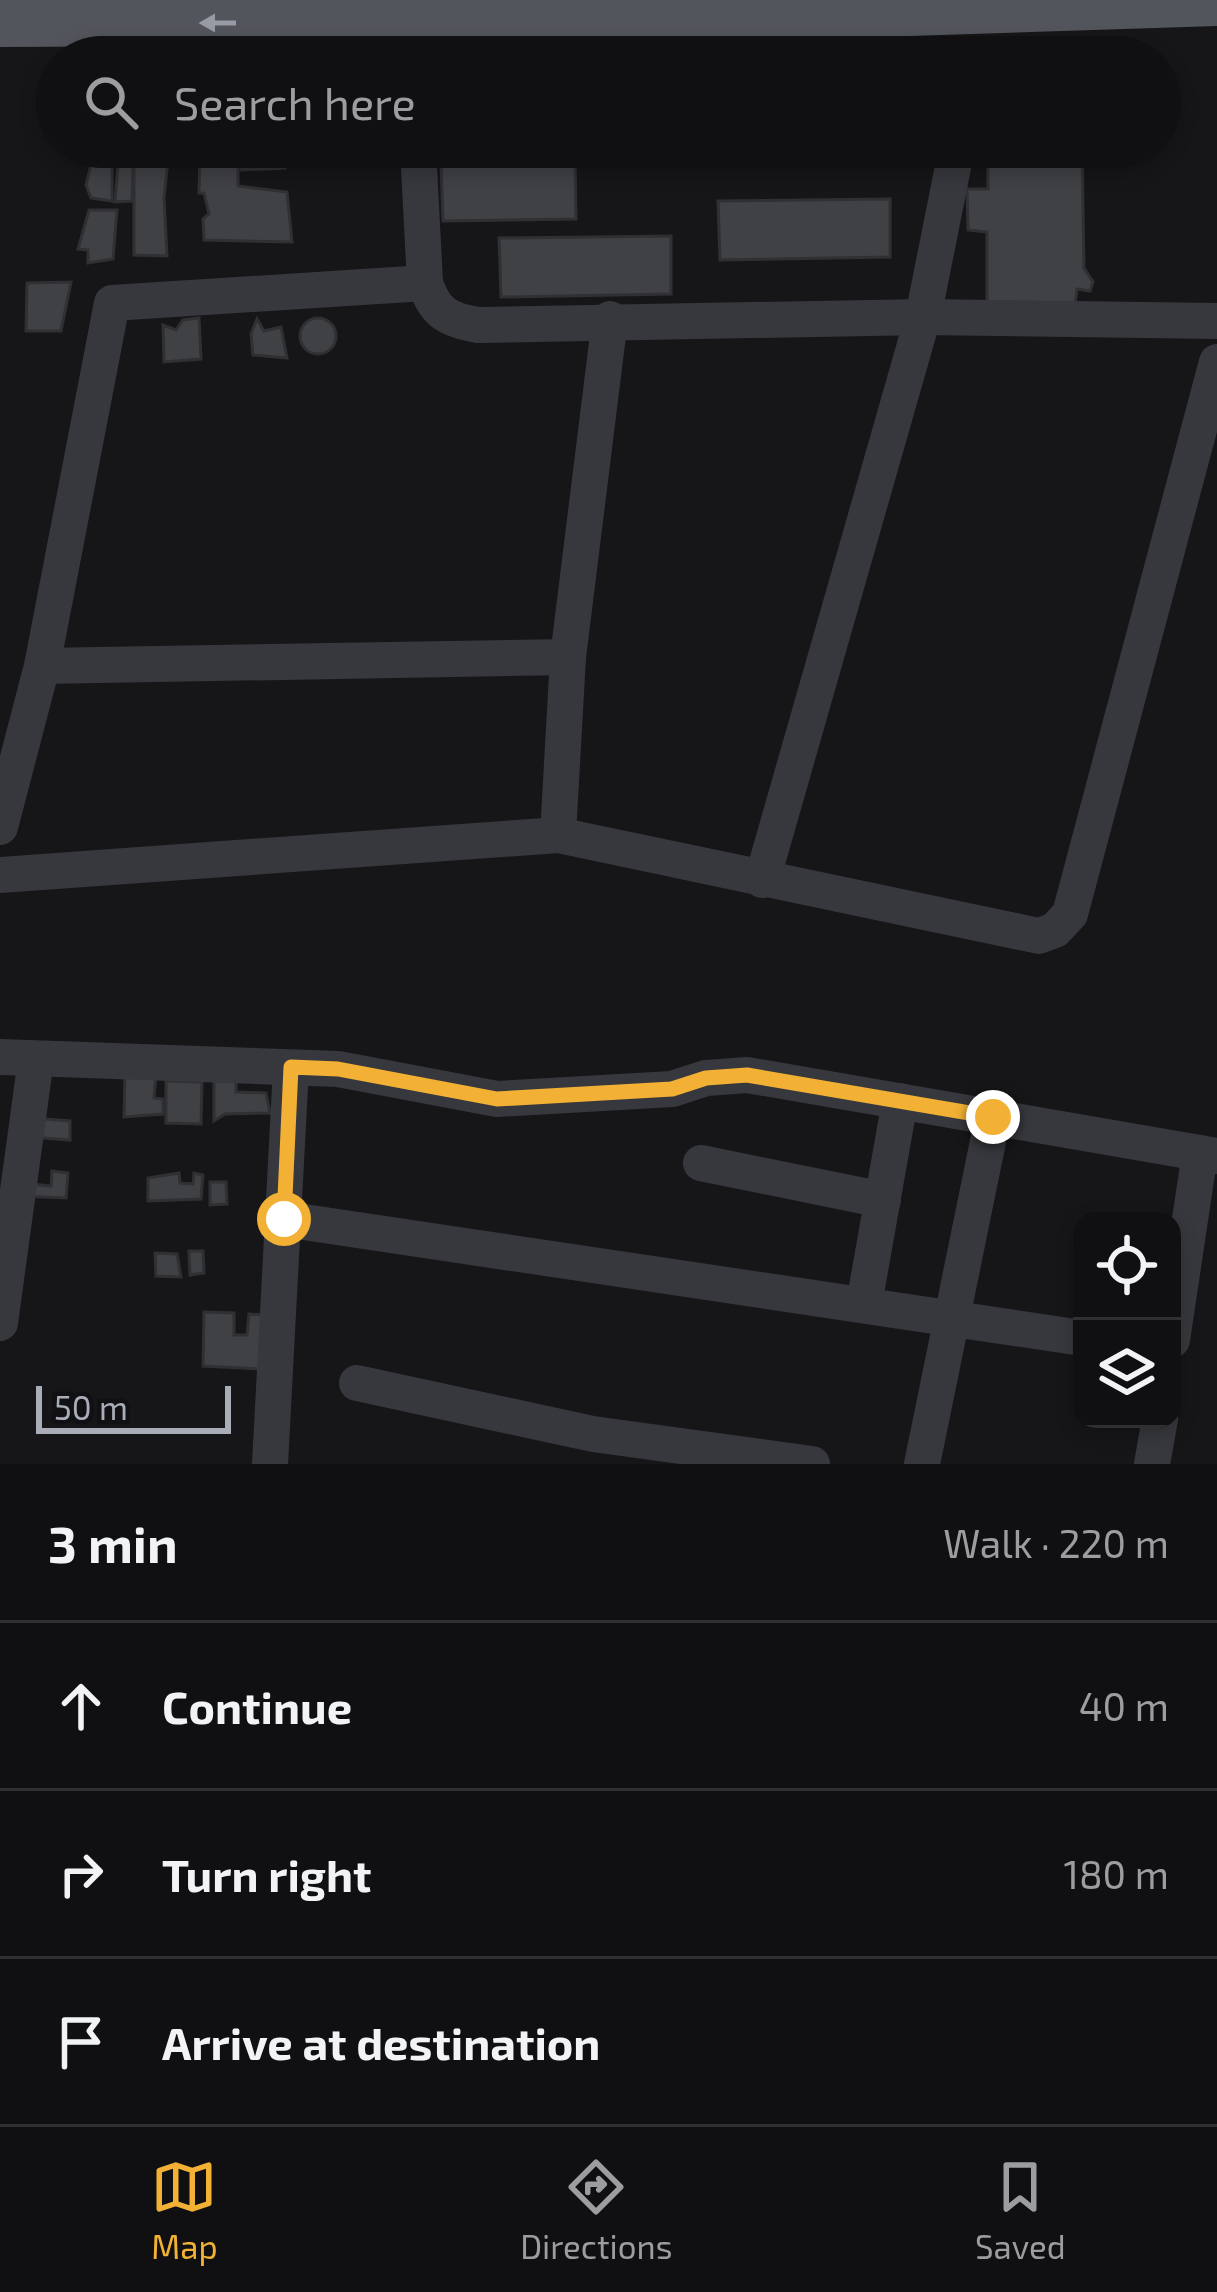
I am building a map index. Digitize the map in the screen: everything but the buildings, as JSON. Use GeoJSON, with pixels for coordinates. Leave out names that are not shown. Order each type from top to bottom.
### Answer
{"type":"FeatureCollection","features":[{"type":"Feature","properties":{"kind":"main road"},"geometry":{"type":"LineString","coordinates":[[430,36],[661,10],[1217,2]]}},
{"type":"Feature","properties":{"kind":"main road"},"geometry":{"type":"LineString","coordinates":[[0,23],[305,12],[404,36]]}},
{"type":"Feature","properties":{"kind":"street"},"geometry":{"type":"LineString","coordinates":[[419,168],[425,283],[431,303],[450,321],[478,325],[610,319],[923,317],[1217,321]]}},
{"type":"Feature","properties":{"kind":"street"},"geometry":{"type":"LineString","coordinates":[[762,880],[923,317],[953,168]]}},
{"type":"Feature","properties":{"kind":"street"},"geometry":{"type":"LineString","coordinates":[[0,827],[42,666],[112,304],[425,283]]}},
{"type":"Feature","properties":{"kind":"street"},"geometry":{"type":"LineString","coordinates":[[558,836],[568,657],[610,319]]}},
{"type":"Feature","properties":{"kind":"street"},"geometry":{"type":"LineString","coordinates":[[0,875],[558,836],[1039,936],[1055,930],[1070,914],[1217,362]]}},
{"type":"Feature","properties":{"kind":"street"},"geometry":{"type":"LineString","coordinates":[[42,666],[568,657]]}},
{"type":"Feature","properties":{"kind":"street"},"geometry":{"type":"LineString","coordinates":[[0,1323],[18,1058],[338,1069],[497,1099],[672,1089],[706,1078],[747,1075],[1208,1155],[1176,1320]]}},
{"type":"Feature","properties":{"kind":"street"},"geometry":{"type":"LineString","coordinates":[[270,1464],[291,1067]]}},
{"type":"Feature","properties":{"kind":"street"},"geometry":{"type":"LineString","coordinates":[[864,1304],[900,1101]]}},
{"type":"Feature","properties":{"kind":"street"},"geometry":{"type":"LineString","coordinates":[[922,1464],[993,1117]]}},
{"type":"Feature","properties":{"kind":"street"},"geometry":{"type":"LineString","coordinates":[[701,1163],[884,1200]]}},
{"type":"Feature","properties":{"kind":"street"},"geometry":{"type":"LineString","coordinates":[[284,1219],[1073,1337]]}},
{"type":"Feature","properties":{"kind":"street"},"geometry":{"type":"LineString","coordinates":[[357,1383],[593,1434],[812,1464]]}},
{"type":"Feature","properties":{"kind":"street"},"geometry":{"type":"LineString","coordinates":[[1153,1464],[1159,1428]]}},
{"type":"Feature","properties":{"kind":"route"},"geometry":{"type":"LineString","coordinates":[[284,1219],[291,1067],[338,1069],[497,1099],[672,1089],[706,1078],[747,1075],[993,1117]]}}]}
